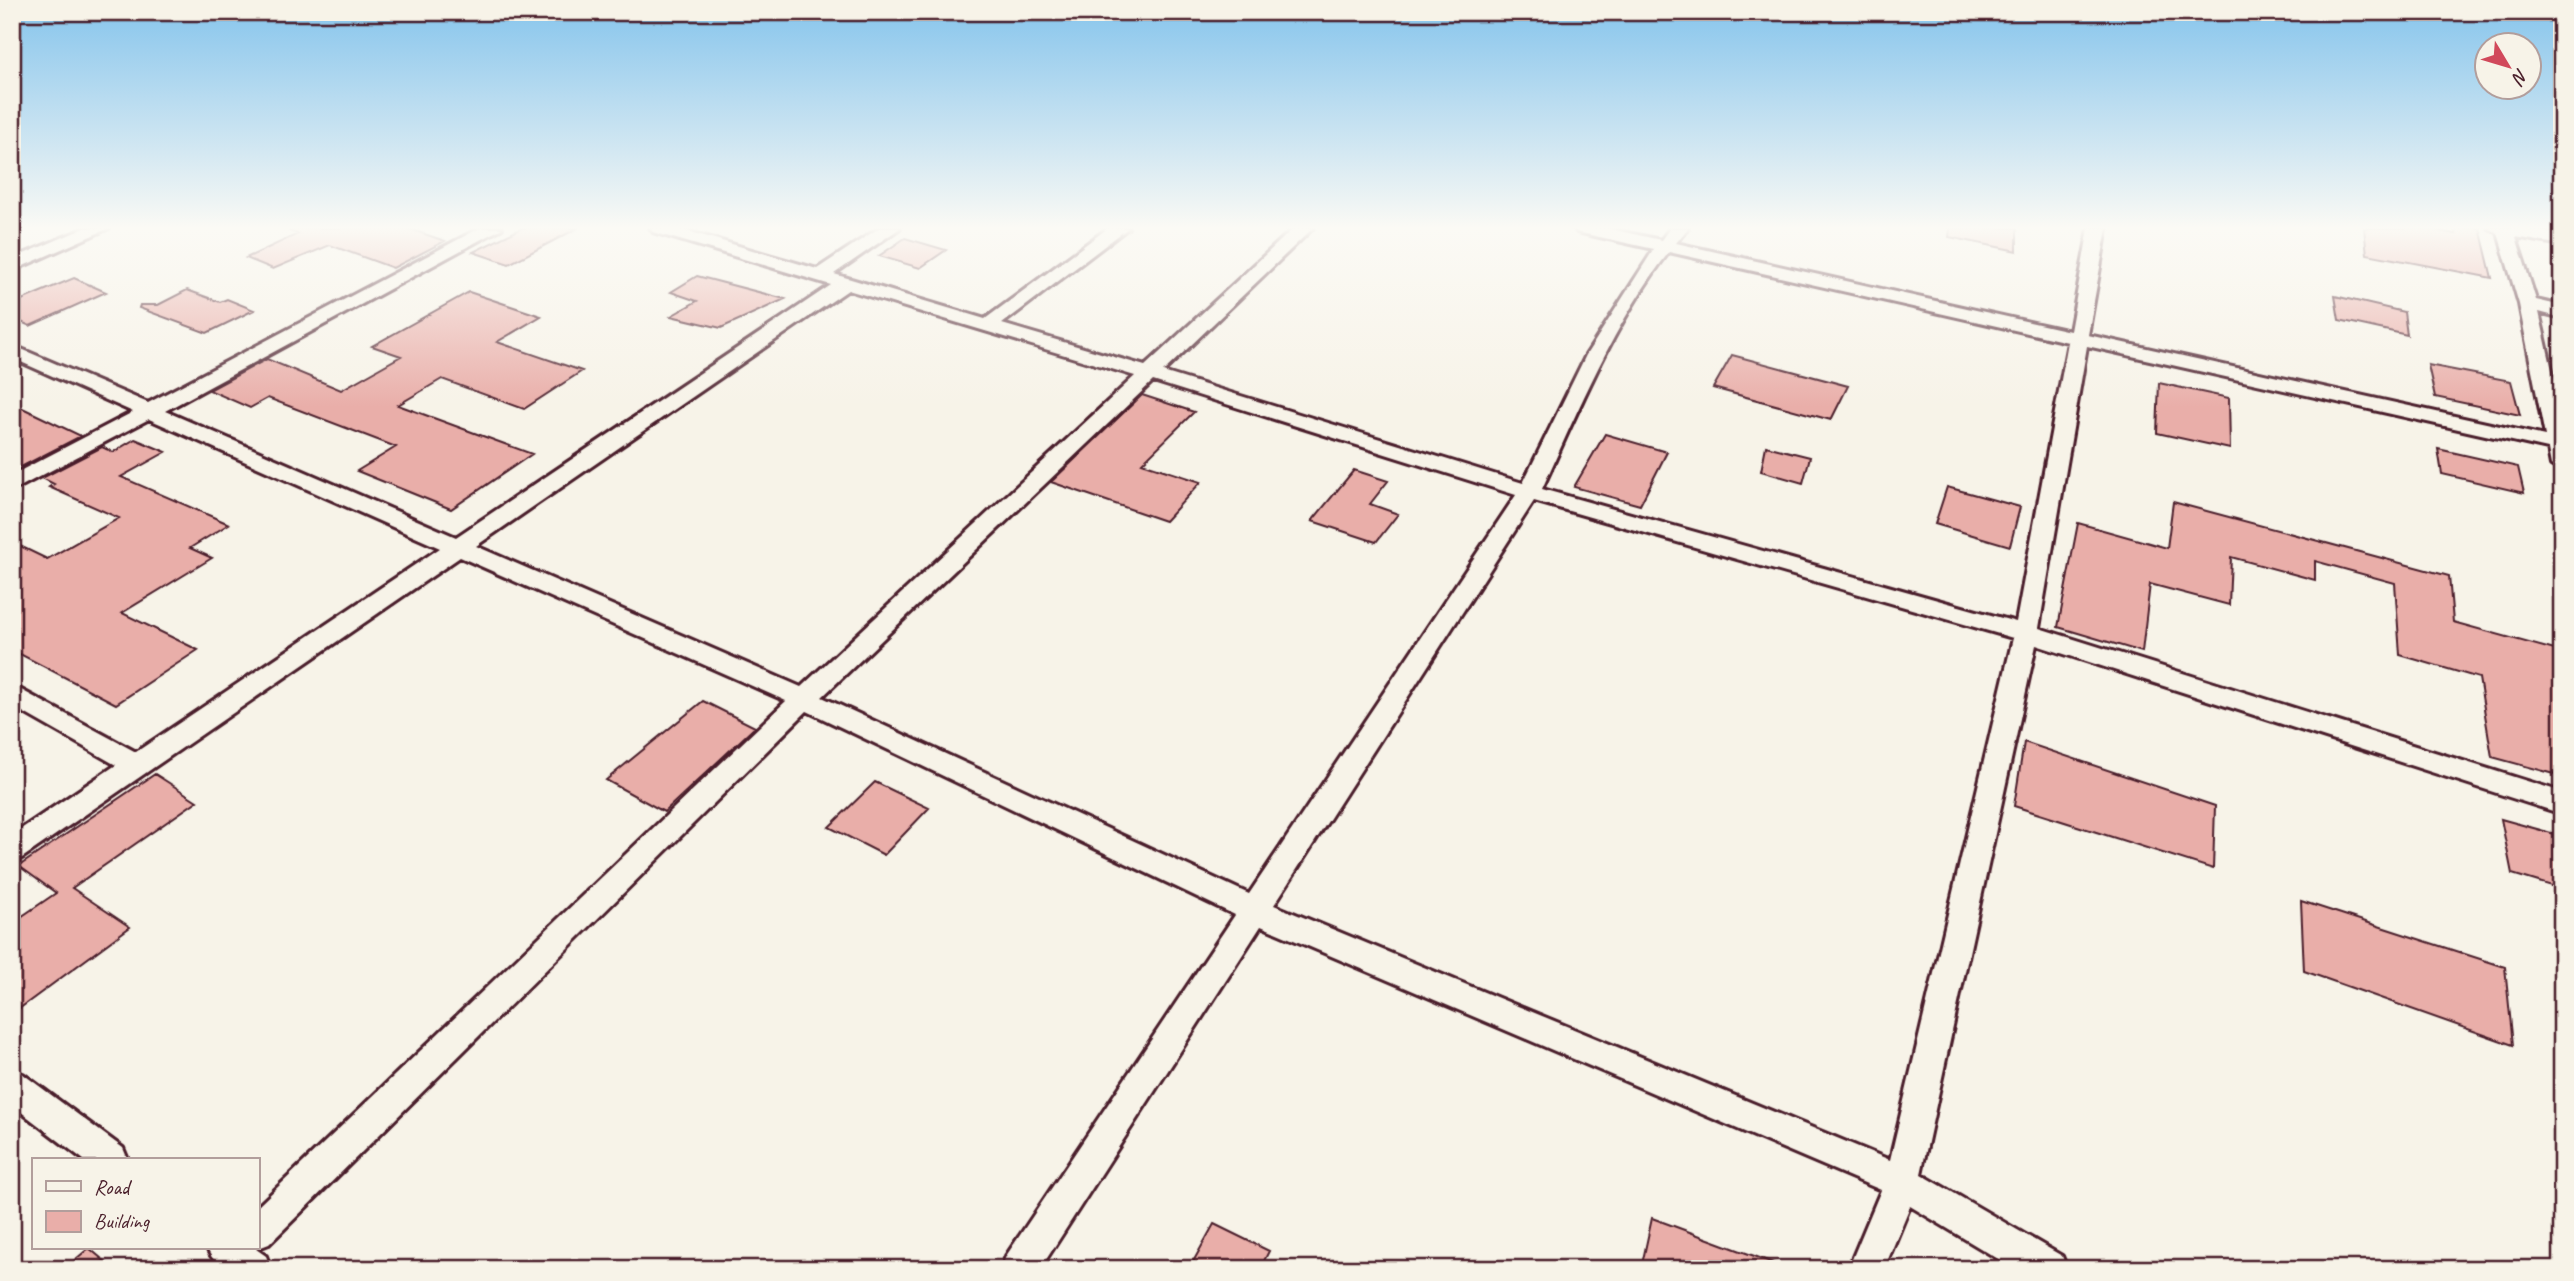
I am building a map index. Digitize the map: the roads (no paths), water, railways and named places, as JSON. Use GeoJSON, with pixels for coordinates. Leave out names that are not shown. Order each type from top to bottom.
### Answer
{"type":"FeatureCollection","features":[{"type":"Feature","properties":{"kind":"street"},"geometry":{"type":"LineString","coordinates":[[12,484],[381,288]]}},
{"type":"Feature","properties":{"kind":"street"},"geometry":{"type":"LineString","coordinates":[[12,850],[454,546],[838,288]]}},
{"type":"Feature","properties":{"kind":"street"},"geometry":{"type":"LineString","coordinates":[[857,288],[1150,374],[1529,492],[2026,633],[2562,803]]}},
{"type":"Feature","properties":{"kind":"street"},"geometry":{"type":"LineString","coordinates":[[988,326],[1039,288]]}},
{"type":"Feature","properties":{"kind":"street"},"geometry":{"type":"LineString","coordinates":[[259,1232],[804,699],[1241,288]]}},
{"type":"Feature","properties":{"kind":"street"},"geometry":{"type":"LineString","coordinates":[[1019,1269],[1529,492],[1597,353],[1639,288]]}},
{"type":"Feature","properties":{"kind":"street"},"geometry":{"type":"LineString","coordinates":[[1877,288],[2560,452],[2523,288]]}},
{"type":"Feature","properties":{"kind":"street"},"geometry":{"type":"LineString","coordinates":[[1866,1269],[1902,1182],[2026,633],[2088,288]]}},
{"type":"Feature","properties":{"kind":"street"},"geometry":{"type":"LineString","coordinates":[[2528,304],[2562,312]]}},
{"type":"Feature","properties":{"kind":"street"},"geometry":{"type":"LineString","coordinates":[[12,351],[147,413],[804,699],[1254,910],[1902,1182],[2049,1269]]}},
{"type":"Feature","properties":{"kind":"street"},"geometry":{"type":"LineString","coordinates":[[12,694],[138,765]]}},
{"type":"Feature","properties":{"kind":"street"},"geometry":{"type":"LineString","coordinates":[[12,1084],[108,1158]]}}]}
